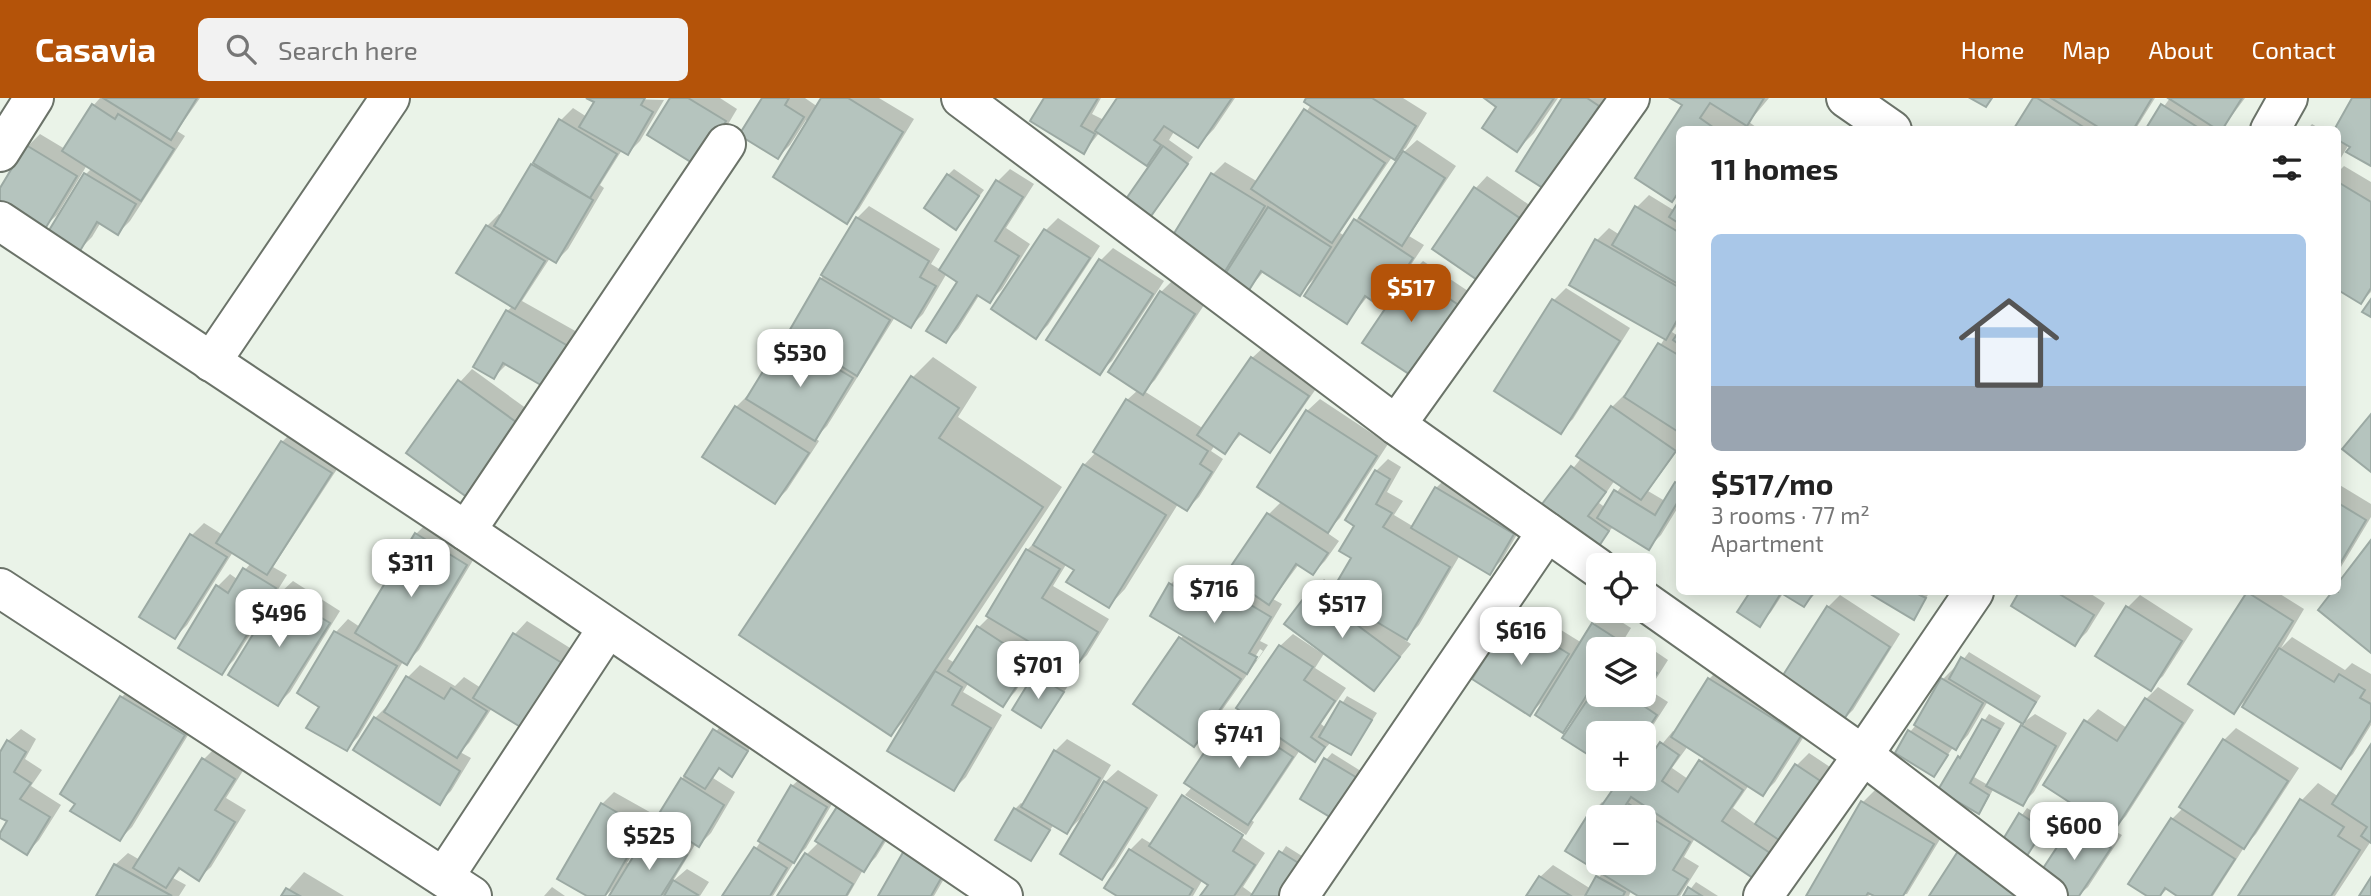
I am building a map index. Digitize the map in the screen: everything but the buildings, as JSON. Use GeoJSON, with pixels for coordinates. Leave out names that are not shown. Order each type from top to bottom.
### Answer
{"type":"FeatureCollection","features":[{"type":"Feature","properties":{"kind":"street"},"geometry":{"type":"LineString","coordinates":[[0,152],[34,98]]}},
{"type":"Feature","properties":{"kind":"street"},"geometry":{"type":"LineString","coordinates":[[211,362],[390,98]]}},
{"type":"Feature","properties":{"kind":"street"},"geometry":{"type":"LineString","coordinates":[[961,98],[1396,425],[1586,559]]}},
{"type":"Feature","properties":{"kind":"street"},"geometry":{"type":"LineString","coordinates":[[1396,425],[1630,98]]}},
{"type":"Feature","properties":{"kind":"street"},"geometry":{"type":"LineString","coordinates":[[1846,98],[1886,126]]}},
{"type":"Feature","properties":{"kind":"street"},"geometry":{"type":"LineString","coordinates":[[2272,126],[2288,98]]}},
{"type":"Feature","properties":{"kind":"street"},"geometry":{"type":"LineString","coordinates":[[466,531],[726,144]]}},
{"type":"Feature","properties":{"kind":"street"},"geometry":{"type":"LineString","coordinates":[[0,221],[466,531],[1003,896]]}},
{"type":"Feature","properties":{"kind":"street"},"geometry":{"type":"LineString","coordinates":[[1299,896],[1548,532]]}},
{"type":"Feature","properties":{"kind":"street"},"geometry":{"type":"LineString","coordinates":[[0,588],[458,886],[607,629]]}},
{"type":"Feature","properties":{"kind":"street"},"geometry":{"type":"LineString","coordinates":[[1763,896],[1863,755],[1971,595]]}},
{"type":"Feature","properties":{"kind":"street"},"geometry":{"type":"LineString","coordinates":[[1656,609],[1863,755],[2048,896]]}}]}
